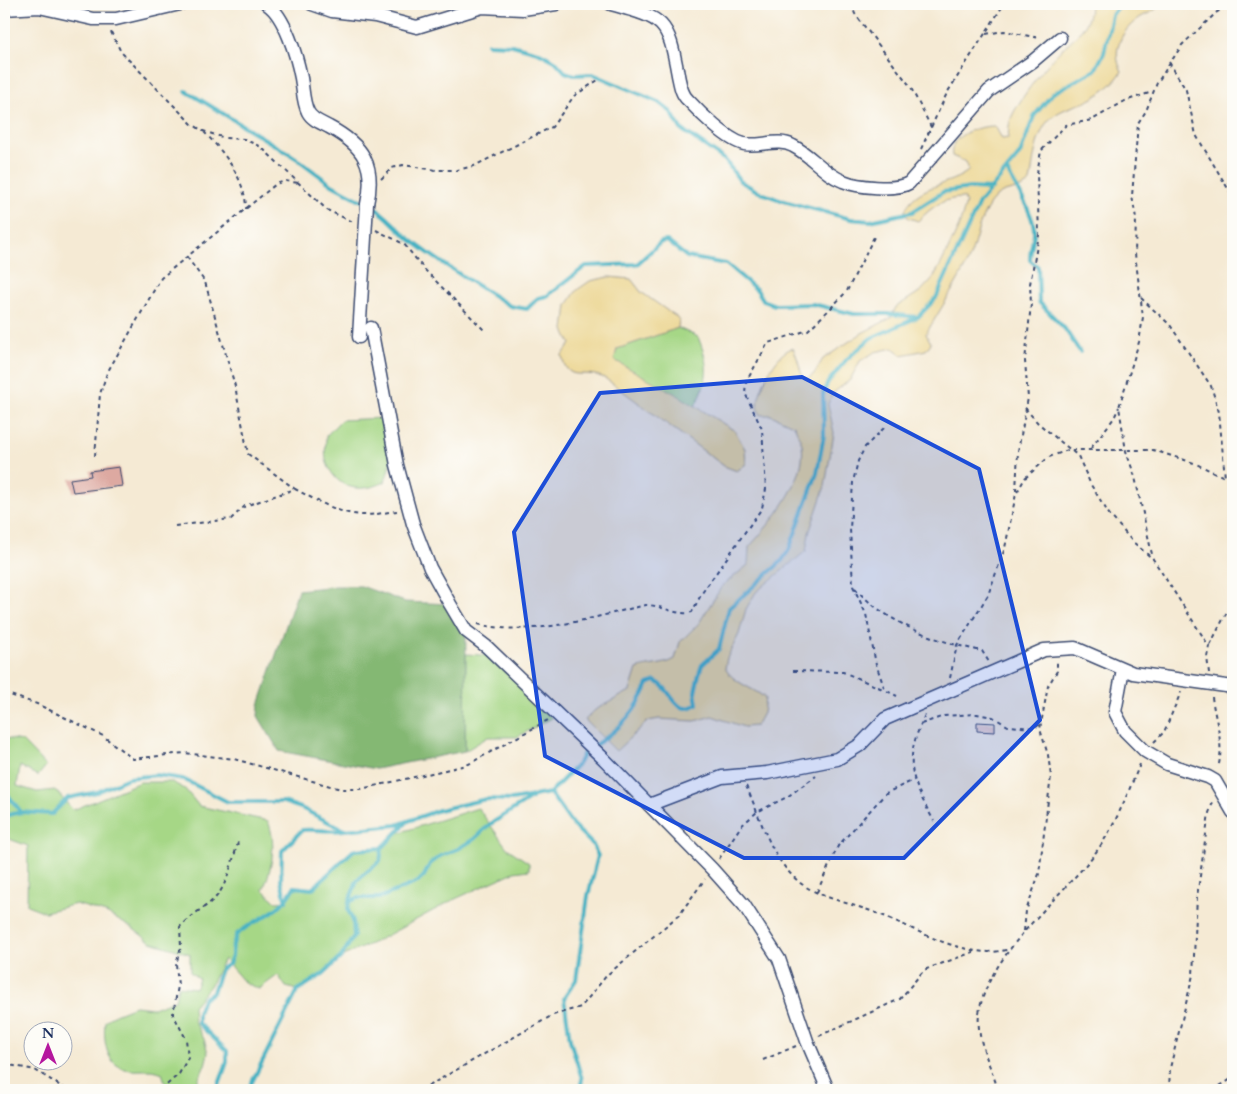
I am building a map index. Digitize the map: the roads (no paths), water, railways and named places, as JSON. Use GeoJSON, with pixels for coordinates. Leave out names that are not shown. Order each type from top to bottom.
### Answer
{"type":"FeatureCollection","features":[{"type":"Feature","properties":{"kind":"street"},"geometry":{"type":"LineString","coordinates":[[4,9],[39,7],[94,18],[130,16],[180,4]]}},
{"type":"Feature","properties":{"kind":"street"},"geometry":{"type":"LineString","coordinates":[[266,4],[279,17],[298,61],[308,112],[314,119],[346,136],[362,151],[368,165],[370,190],[367,204],[360,337]]}},
{"type":"Feature","properties":{"kind":"street"},"geometry":{"type":"LineString","coordinates":[[312,4],[332,11],[375,16],[417,27],[482,7],[523,9],[556,4]]}},
{"type":"Feature","properties":{"kind":"street"},"geometry":{"type":"LineString","coordinates":[[611,4],[649,15],[662,24],[672,40],[681,88],[686,98],[731,138],[744,144],[781,143],[792,146],[843,181],[884,188],[901,188],[909,183],[989,91],[1033,61],[1060,38]]}},
{"type":"Feature","properties":{"kind":"street"},"geometry":{"type":"LineString","coordinates":[[371,328],[397,465],[409,510],[430,568],[466,631],[487,647],[604,759],[712,869],[744,905],[779,959],[807,1041],[828,1090]]}},
{"type":"Feature","properties":{"kind":"street"},"geometry":{"type":"LineString","coordinates":[[650,805],[722,777],[767,773],[837,758],[860,745],[885,719],[932,700],[994,670],[1044,650],[1075,648],[1134,673],[1233,687]]}},
{"type":"Feature","properties":{"kind":"street"},"geometry":{"type":"LineString","coordinates":[[1123,669],[1115,712],[1125,731],[1145,751],[1167,764],[1215,781],[1233,812]]}},
{"type":"Feature","properties":{"kind":"waterway"},"geometry":{"type":"LineString","coordinates":[[595,745],[627,719],[639,703],[648,684],[655,681],[683,708],[689,708],[697,704],[695,692],[699,674],[702,665],[719,649],[729,608],[781,562],[789,550],[817,473],[824,435],[823,394],[828,382],[847,359],[871,338],[918,317],[936,298],[979,203],[1020,154],[1034,116],[1053,93],[1095,70],[1104,53],[1112,15],[1120,4]]}},
{"type":"Feature","properties":{"kind":"waterway"},"geometry":{"type":"LineString","coordinates":[[488,44],[512,45],[538,52],[555,61],[565,72],[574,75],[593,74],[658,102],[671,112],[681,129],[725,160],[740,181],[759,192],[780,200],[851,219],[870,221],[912,212],[943,192],[970,188],[992,189]]}},
{"type":"Feature","properties":{"kind":"waterway"},"geometry":{"type":"LineString","coordinates":[[186,91],[296,158],[332,185],[364,202]]}},
{"type":"Feature","properties":{"kind":"waterway"},"geometry":{"type":"LineString","coordinates":[[1007,171],[1020,193],[1034,226],[1030,260],[1038,267],[1039,302],[1065,329],[1080,352]]}},
{"type":"Feature","properties":{"kind":"waterway"},"geometry":{"type":"LineString","coordinates":[[370,205],[381,212],[406,236],[435,258],[510,306],[527,309],[538,298],[547,296],[586,266],[637,264],[661,242],[667,241],[687,257],[726,264],[757,290],[764,301],[775,305],[813,304],[854,314],[887,314],[917,317]]}},
{"type":"Feature","properties":{"kind":"waterway"},"geometry":{"type":"LineString","coordinates":[[4,816],[21,812],[52,814],[68,798],[97,792],[128,778],[157,775],[183,779],[228,802],[283,802],[301,808],[344,830],[397,825],[439,810],[486,799],[512,800],[550,793],[579,763],[585,751],[589,749]]}},
{"type":"Feature","properties":{"kind":"waterway"},"geometry":{"type":"LineString","coordinates":[[4,790],[21,812]]}},
{"type":"Feature","properties":{"kind":"waterway"},"geometry":{"type":"LineString","coordinates":[[550,793],[572,824],[593,845],[598,856],[588,896],[576,980],[564,998],[570,1040],[582,1079],[580,1090]]}},
{"type":"Feature","properties":{"kind":"waterway"},"geometry":{"type":"LineString","coordinates":[[248,1090],[298,990],[323,974],[341,957],[354,936],[353,921],[348,910],[349,902],[357,898],[379,898],[418,882],[424,876],[430,864],[440,856],[458,849],[474,839],[489,825],[531,798]]}},
{"type":"Feature","properties":{"kind":"waterway"},"geometry":{"type":"LineString","coordinates":[[217,1090],[227,1062],[227,1051],[198,1023],[198,1013],[203,999],[213,992],[221,969],[229,964],[237,934],[275,910],[288,897],[294,887],[312,889],[354,850],[382,848],[407,822]]}},
{"type":"Feature","properties":{"kind":"waterway"},"geometry":{"type":"LineString","coordinates":[[286,901],[281,881],[282,851],[302,830],[344,830]]}},
{"type":"Feature","properties":{"kind":"waterway"},"geometry":{"type":"LineString","coordinates":[[349,902],[357,880],[380,861],[382,848]]}}]}
